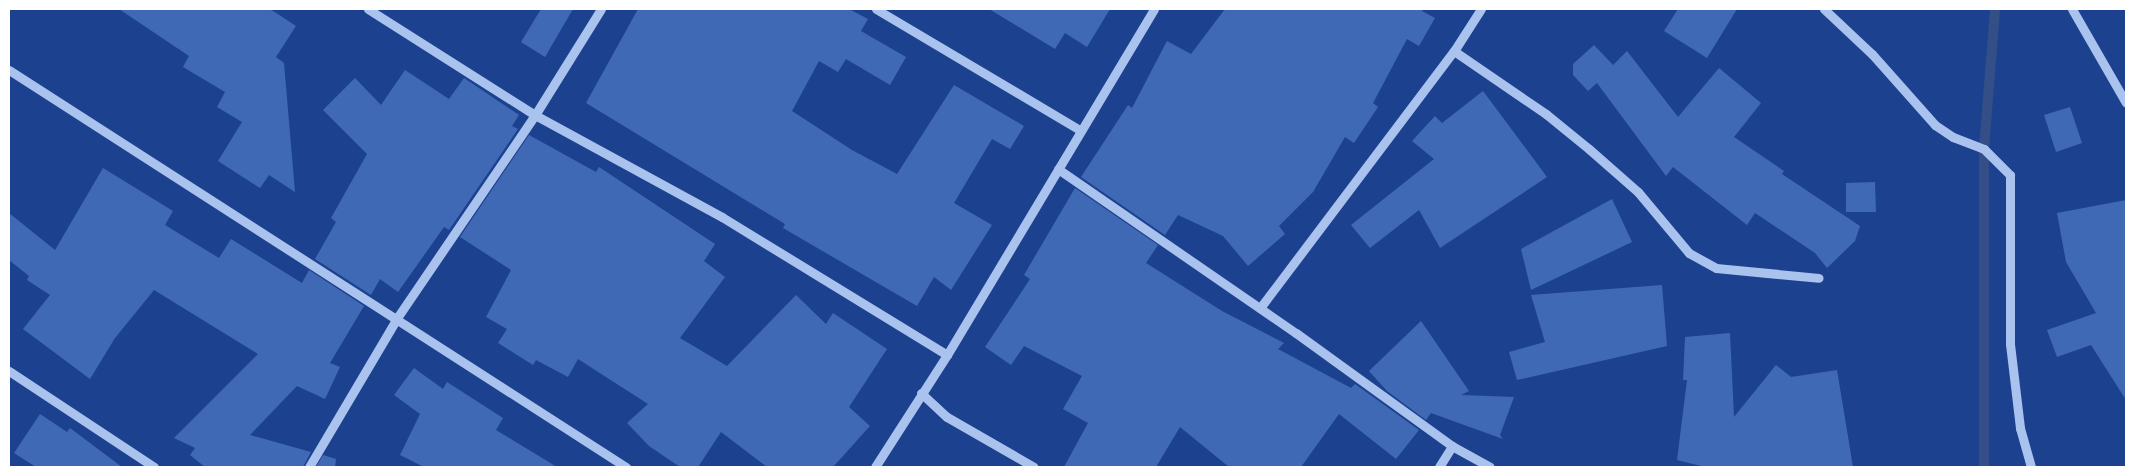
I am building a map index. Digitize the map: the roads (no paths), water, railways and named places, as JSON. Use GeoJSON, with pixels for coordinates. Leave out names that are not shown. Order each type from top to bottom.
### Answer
{"type":"FeatureCollection","features":[{"type":"Feature","properties":{"kind":"street"},"geometry":{"type":"LineString","coordinates":[[368,9],[535,115],[722,217],[947,355]]}},
{"type":"Feature","properties":{"kind":"street"},"geometry":{"type":"LineString","coordinates":[[309,467],[397,318],[535,115],[601,9]]}},
{"type":"Feature","properties":{"kind":"street"},"geometry":{"type":"LineString","coordinates":[[876,9],[1080,130]]}},
{"type":"Feature","properties":{"kind":"street"},"geometry":{"type":"LineString","coordinates":[[875,467],[947,355],[1154,9]]}},
{"type":"Feature","properties":{"kind":"street"},"geometry":{"type":"LineString","coordinates":[[1260,308],[1454,50],[1481,9]]}},
{"type":"Feature","properties":{"kind":"street"},"geometry":{"type":"LineString","coordinates":[[1824,9],[1872,54],[1935,125],[1953,137],[1984,149],[2010,175],[2010,344],[2020,428],[2031,467]]}},
{"type":"Feature","properties":{"kind":"street"},"geometry":{"type":"LineString","coordinates":[[2072,9],[2126,103]]}},
{"type":"Feature","properties":{"kind":"street"},"geometry":{"type":"LineString","coordinates":[[1454,50],[1546,114],[1589,149],[1638,192],[1689,253],[1716,268],[1819,278]]}},
{"type":"Feature","properties":{"kind":"street"},"geometry":{"type":"LineString","coordinates":[[9,70],[626,467]]}},
{"type":"Feature","properties":{"kind":"street"},"geometry":{"type":"LineString","coordinates":[[1058,169],[1260,308],[1452,446],[1490,467]]}},
{"type":"Feature","properties":{"kind":"street"},"geometry":{"type":"LineString","coordinates":[[9,371],[154,467]]}},
{"type":"Feature","properties":{"kind":"street"},"geometry":{"type":"LineString","coordinates":[[921,393],[947,417],[1034,467]]}},
{"type":"Feature","properties":{"kind":"street"},"geometry":{"type":"LineString","coordinates":[[1439,467],[1452,446]]}},
{"type":"Feature","properties":{"kind":"waterway"},"geometry":{"type":"LineString","coordinates":[[1984,467],[1984,149],[1995,9]]}}]}
